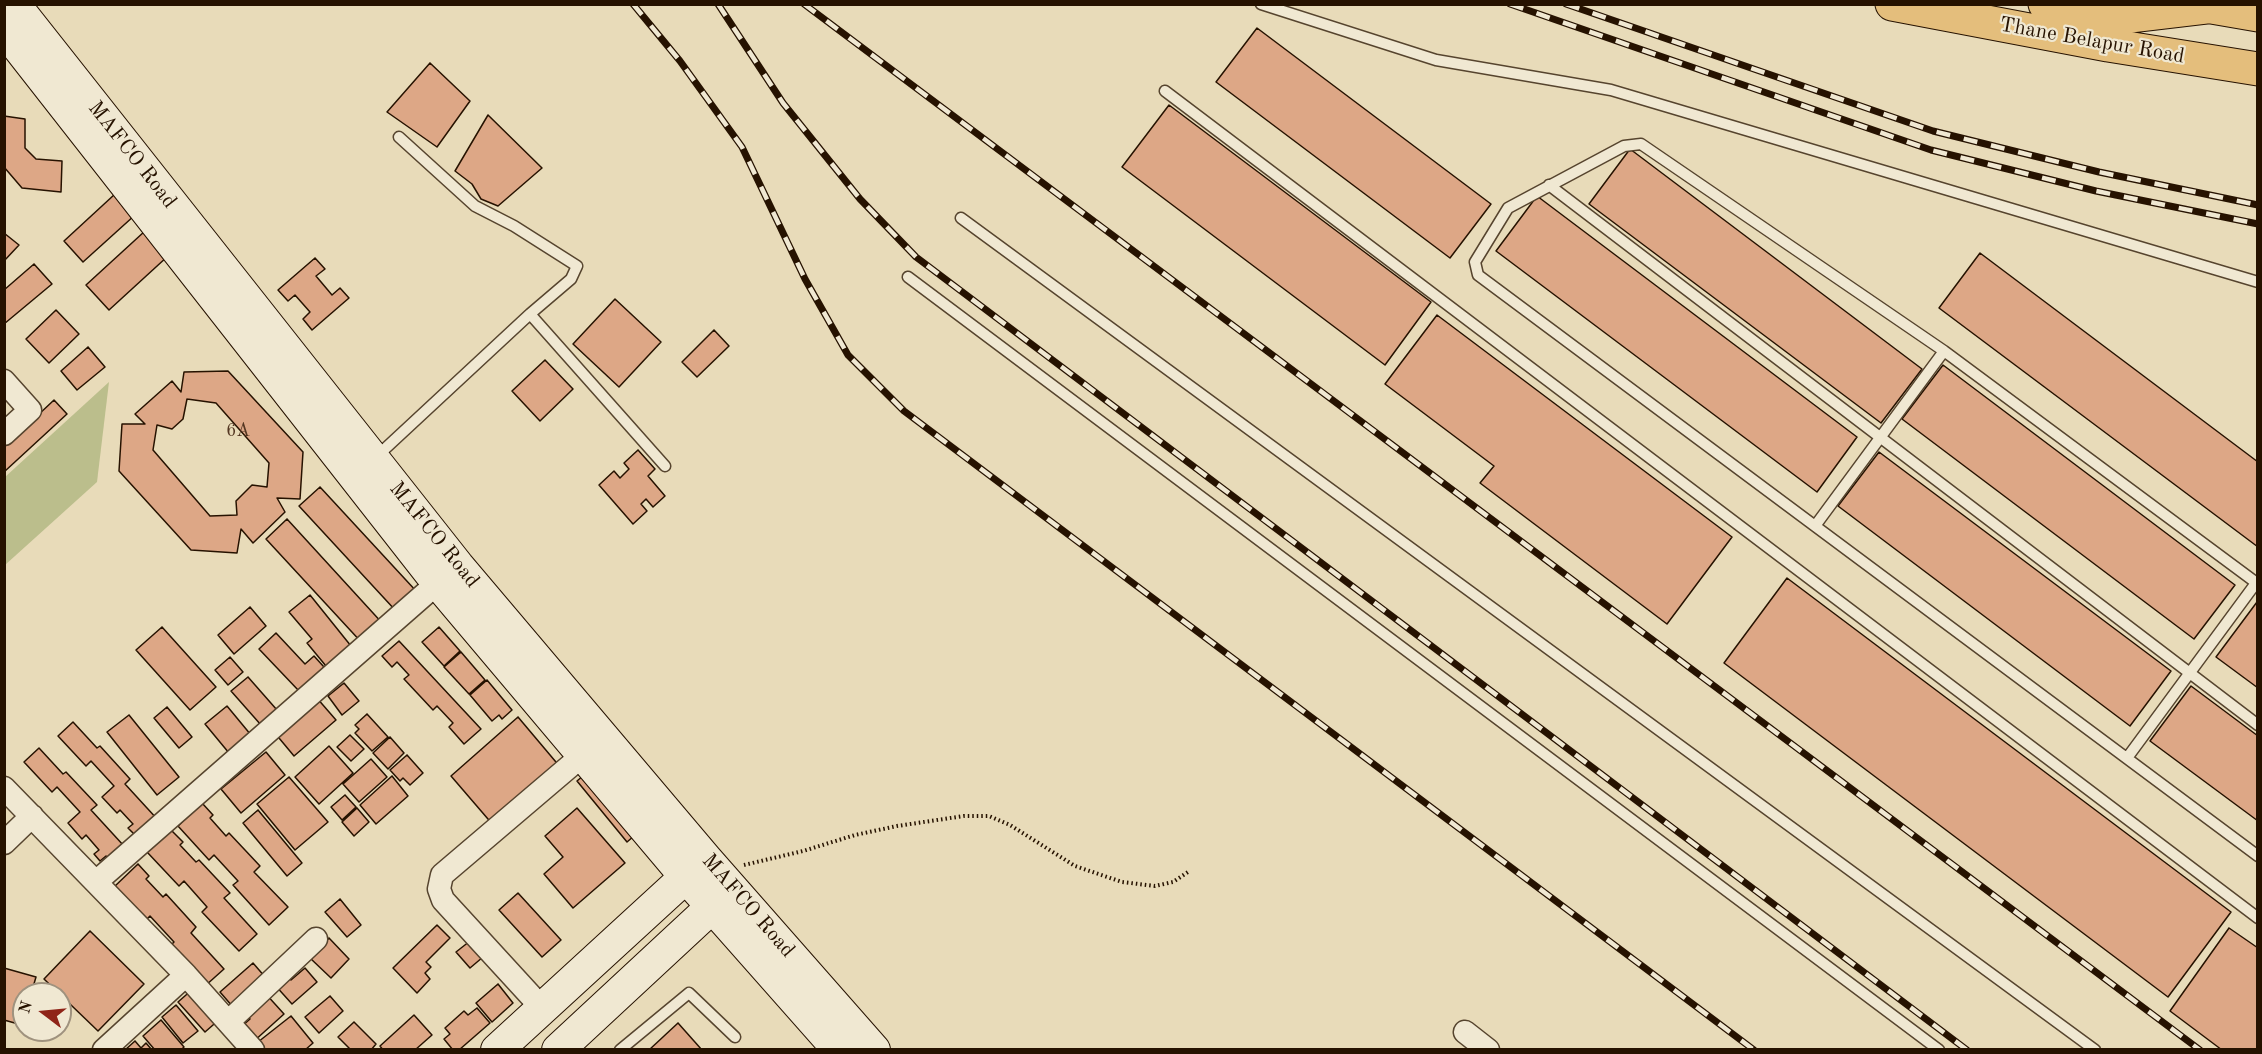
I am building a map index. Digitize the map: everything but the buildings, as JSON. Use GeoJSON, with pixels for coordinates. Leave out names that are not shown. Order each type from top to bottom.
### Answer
{"type":"FeatureCollection","features":[{"type":"Feature","properties":{"kind":"main road","name":"Thane Belapur Road"},"geometry":{"type":"LineString","coordinates":[[1892,4],[2108,45],[2258,69]]}},
{"type":"Feature","properties":{"kind":"main road"},"geometry":{"type":"LineString","coordinates":[[2045,4],[2113,18],[2200,6],[2258,15]]}},
{"type":"Feature","properties":{"kind":"main road","name":"MAFCO Road"},"geometry":{"type":"LineString","coordinates":[[14,31],[448,575],[584,755],[710,880],[874,1050]]}},
{"type":"Feature","properties":{"kind":"main road","name":"MAFCO Road"},"geometry":{"type":"LineString","coordinates":[[448,575],[710,880],[838,1050]]}},
{"type":"Feature","properties":{"kind":"main road"},"geometry":{"type":"LineString","coordinates":[[497,1050],[542,1008],[710,880]]}},
{"type":"Feature","properties":{"kind":"main road"},"geometry":{"type":"LineString","coordinates":[[558,1050],[710,880]]}},
{"type":"Feature","properties":{"kind":"street"},"geometry":{"type":"LineString","coordinates":[[4,381],[30,410],[4,434]]}},
{"type":"Feature","properties":{"kind":"street"},"geometry":{"type":"LineString","coordinates":[[96,882],[448,575]]}},
{"type":"Feature","properties":{"kind":"street"},"geometry":{"type":"LineString","coordinates":[[542,1008],[443,900],[439,889],[442,875],[584,755]]}},
{"type":"Feature","properties":{"kind":"street"},"geometry":{"type":"LineString","coordinates":[[4,788],[186,975],[253,1050]]}},
{"type":"Feature","properties":{"kind":"street"},"geometry":{"type":"LineString","coordinates":[[4,843],[32,816]]}},
{"type":"Feature","properties":{"kind":"street"},"geometry":{"type":"LineString","coordinates":[[228,1022],[316,939]]}},
{"type":"Feature","properties":{"kind":"street"},"geometry":{"type":"LineString","coordinates":[[104,1050],[186,975]]}},
{"type":"Feature","properties":{"kind":"street"},"geometry":{"type":"LineString","coordinates":[[1465,1032],[1488,1050]]}},
{"type":"Feature","properties":{"kind":"lane"},"geometry":{"type":"LineString","coordinates":[[1261,4],[1436,60],[1611,90],[2258,282]]}},
{"type":"Feature","properties":{"kind":"lane"},"geometry":{"type":"LineString","coordinates":[[1165,91],[2258,918]]}},
{"type":"Feature","properties":{"kind":"lane"},"geometry":{"type":"LineString","coordinates":[[364,469],[530,314],[571,279],[577,266],[514,226],[475,206],[399,137]]}},
{"type":"Feature","properties":{"kind":"lane"},"geometry":{"type":"LineString","coordinates":[[2127,758],[2257,583],[1944,351],[1641,144],[1624,146],[1508,208],[1475,262],[1478,275],[2258,856]]}},
{"type":"Feature","properties":{"kind":"lane"},"geometry":{"type":"LineString","coordinates":[[1549,185],[2258,725]]}},
{"type":"Feature","properties":{"kind":"lane"},"geometry":{"type":"LineString","coordinates":[[962,218],[2095,1050]]}},
{"type":"Feature","properties":{"kind":"lane"},"geometry":{"type":"LineString","coordinates":[[908,278],[1939,1050]]}},
{"type":"Feature","properties":{"kind":"lane"},"geometry":{"type":"LineString","coordinates":[[530,314],[664,466]]}},
{"type":"Feature","properties":{"kind":"lane"},"geometry":{"type":"LineString","coordinates":[[1815,526],[1944,351]]}},
{"type":"Feature","properties":{"kind":"lane"},"geometry":{"type":"LineString","coordinates":[[620,1050],[689,993],[735,1038]]}},
{"type":"Feature","properties":{"kind":"path"},"geometry":{"type":"LineString","coordinates":[[710,880],[753,863],[855,835],[964,816],[989,816],[1010,825],[1076,866],[1122,882],[1155,886],[1173,882],[1188,872]]}},
{"type":"Feature","properties":{"kind":"green space"},"geometry":{"type":"Polygon","coordinates":[[[109,382],[97,482],[5,565],[5,477],[109,382]]]}},
{"type":"Feature","properties":{"kind":"railway"},"geometry":{"type":"LineString","coordinates":[[633,4],[680,61],[742,147],[805,279],[848,355],[904,411],[1754,1050]]}},
{"type":"Feature","properties":{"kind":"railway"},"geometry":{"type":"LineString","coordinates":[[718,4],[783,103],[860,199],[916,257],[1967,1050]]}},
{"type":"Feature","properties":{"kind":"railway"},"geometry":{"type":"LineString","coordinates":[[804,4],[2200,1050]]}},
{"type":"Feature","properties":{"kind":"railway"},"geometry":{"type":"LineString","coordinates":[[1510,4],[1931,150],[2096,191],[2258,224]]}},
{"type":"Feature","properties":{"kind":"railway"},"geometry":{"type":"LineString","coordinates":[[1566,4],[1933,131],[2099,172],[2258,205]]}}]}
